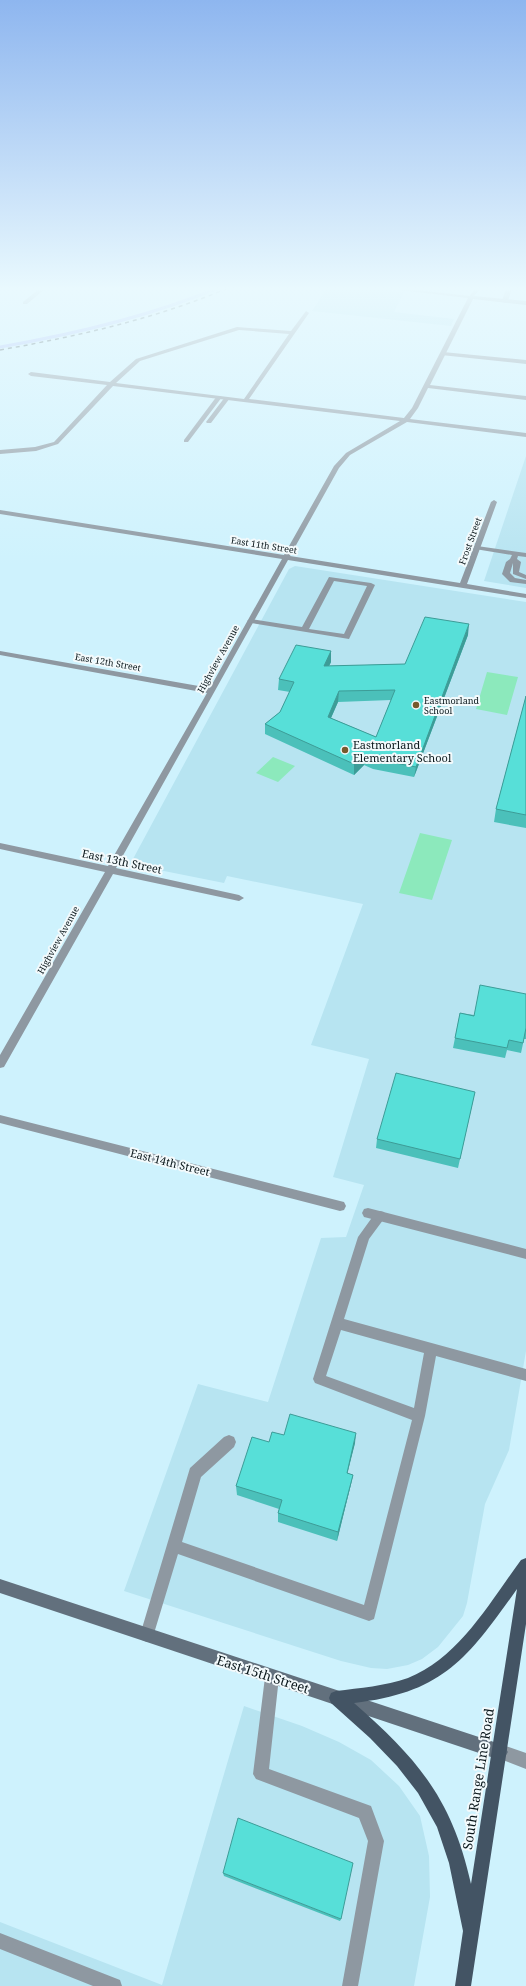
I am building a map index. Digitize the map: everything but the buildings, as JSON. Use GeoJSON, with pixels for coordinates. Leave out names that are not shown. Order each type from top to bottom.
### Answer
{"type":"FeatureCollection","features":[{"type":"Feature","properties":{"kind":"main road"},"geometry":{"type":"LineString","coordinates":[[336,1698],[387,1691],[412,1684],[435,1672],[464,1646],[526,1565]]}},
{"type":"Feature","properties":{"kind":"main road","name":"South Range Line Road"},"geometry":{"type":"LineString","coordinates":[[463,1986],[526,1577]]}},
{"type":"Feature","properties":{"kind":"main road","name":"East 15th Street"},"geometry":{"type":"LineString","coordinates":[[0,1586],[500,1752]]}},
{"type":"Feature","properties":{"kind":"main road"},"geometry":{"type":"LineString","coordinates":[[336,1698],[385,1742],[412,1770],[434,1803],[450,1836],[464,1885],[470,1937]]}},
{"type":"Feature","properties":{"kind":"street"},"geometry":{"type":"LineString","coordinates":[[84,381],[526,435]]}},
{"type":"Feature","properties":{"kind":"street"},"geometry":{"type":"LineString","coordinates":[[0,452],[36,449],[56,442],[115,381]]}},
{"type":"Feature","properties":{"kind":"street"},"geometry":{"type":"LineString","coordinates":[[246,400],[259,381]]}},
{"type":"Feature","properties":{"kind":"street","name":"Highview Avenue"},"geometry":{"type":"LineString","coordinates":[[0,1064],[212,691],[336,467],[348,454],[406,420],[416,408],[430,381]]}},
{"type":"Feature","properties":{"kind":"street"},"geometry":{"type":"LineString","coordinates":[[427,386],[526,398]]}},
{"type":"Feature","properties":{"kind":"street"},"geometry":{"type":"LineString","coordinates":[[186,441],[219,397]]}},
{"type":"Feature","properties":{"kind":"street"},"geometry":{"type":"LineString","coordinates":[[200,435],[227,398]]}},
{"type":"Feature","properties":{"kind":"street","name":"Frost Street"},"geometry":{"type":"LineString","coordinates":[[463,586],[494,502]]}},
{"type":"Feature","properties":{"kind":"street","name":"East 11th Street"},"geometry":{"type":"LineString","coordinates":[[0,512],[526,596]]}},
{"type":"Feature","properties":{"kind":"street"},"geometry":{"type":"LineString","coordinates":[[477,548],[515,557],[526,555]]}},
{"type":"Feature","properties":{"kind":"street"},"geometry":{"type":"LineString","coordinates":[[515,557],[518,562],[515,573],[526,577]]}},
{"type":"Feature","properties":{"kind":"street"},"geometry":{"type":"LineString","coordinates":[[515,557],[509,562],[506,574],[513,580],[526,582]]}},
{"type":"Feature","properties":{"kind":"street"},"geometry":{"type":"LineString","coordinates":[[251,620],[305,630],[346,637],[371,585],[332,579],[305,630]]}},
{"type":"Feature","properties":{"kind":"street","name":"East 12th Street"},"geometry":{"type":"LineString","coordinates":[[0,653],[212,691]]}},
{"type":"Feature","properties":{"kind":"street","name":"East 13th Street"},"geometry":{"type":"LineString","coordinates":[[0,846],[239,898]]}},
{"type":"Feature","properties":{"kind":"street","name":"East 14th Street"},"geometry":{"type":"LineString","coordinates":[[0,1119],[340,1206]]}},
{"type":"Feature","properties":{"kind":"street"},"geometry":{"type":"LineString","coordinates":[[368,1213],[526,1254]]}},
{"type":"Feature","properties":{"kind":"street"},"geometry":{"type":"LineString","coordinates":[[380,1216],[364,1237],[319,1379],[419,1416]]}},
{"type":"Feature","properties":{"kind":"street"},"geometry":{"type":"LineString","coordinates":[[337,1323],[526,1375]]}},
{"type":"Feature","properties":{"kind":"street"},"geometry":{"type":"LineString","coordinates":[[174,1546],[369,1614],[419,1416],[431,1349]]}},
{"type":"Feature","properties":{"kind":"street"},"geometry":{"type":"LineString","coordinates":[[147,1635],[195,1473],[229,1442]]}},
{"type":"Feature","properties":{"kind":"street"},"geometry":{"type":"LineString","coordinates":[[272,1677],[261,1774],[365,1812],[376,1841],[350,1986]]}},
{"type":"Feature","properties":{"kind":"street","name":"East 15th Street"},"geometry":{"type":"LineString","coordinates":[[500,1752],[526,1761]]}},
{"type":"Feature","properties":{"kind":"street"},"geometry":{"type":"LineString","coordinates":[[0,1941],[114,1986]]}},
{"type":"Feature","properties":{"kind":"shaded area"},"geometry":{"type":"Polygon","coordinates":[[[526,456],[526,588],[484,581],[526,456]]]}},
{"type":"Feature","properties":{"kind":"shaded area"},"geometry":{"type":"Polygon","coordinates":[[[295,566],[526,602],[526,1351],[509,1450],[485,1504],[467,1603],[463,1616],[438,1647],[422,1659],[408,1665],[387,1669],[371,1668],[341,1661],[124,1591],[198,1384],[268,1402],[321,1238],[346,1237],[364,1185],[333,1177],[369,1059],[311,1045],[363,904],[227,876],[224,883],[139,866],[133,862],[133,859],[289,569],[295,566]]]}},
{"type":"Feature","properties":{"kind":"shaded area"},"geometry":{"type":"Polygon","coordinates":[[[244,1706],[302,1726],[339,1742],[371,1760],[399,1786],[420,1816],[429,1856],[430,1897],[414,1986],[0,1986],[0,1922],[162,1985],[244,1706]]]}},
{"type":"Feature","properties":{"kind":"green space"},"geometry":{"type":"Polygon","coordinates":[[[487,672],[518,677],[507,715],[476,709],[487,672]]]}},
{"type":"Feature","properties":{"kind":"green space"},"geometry":{"type":"Polygon","coordinates":[[[273,757],[295,766],[278,782],[256,773],[273,757]]]}},
{"type":"Feature","properties":{"kind":"green space"},"geometry":{"type":"Polygon","coordinates":[[[420,833],[452,840],[432,900],[399,893],[420,833]]]}},
{"type":"Feature","properties":{"kind":"place","name":"Eastmorland School"},"geometry":{"type":"Point","coordinates":[416,705]}},
{"type":"Feature","properties":{"kind":"place","name":"Eastmorland Elementary School"},"geometry":{"type":"Point","coordinates":[345,750]}}]}
